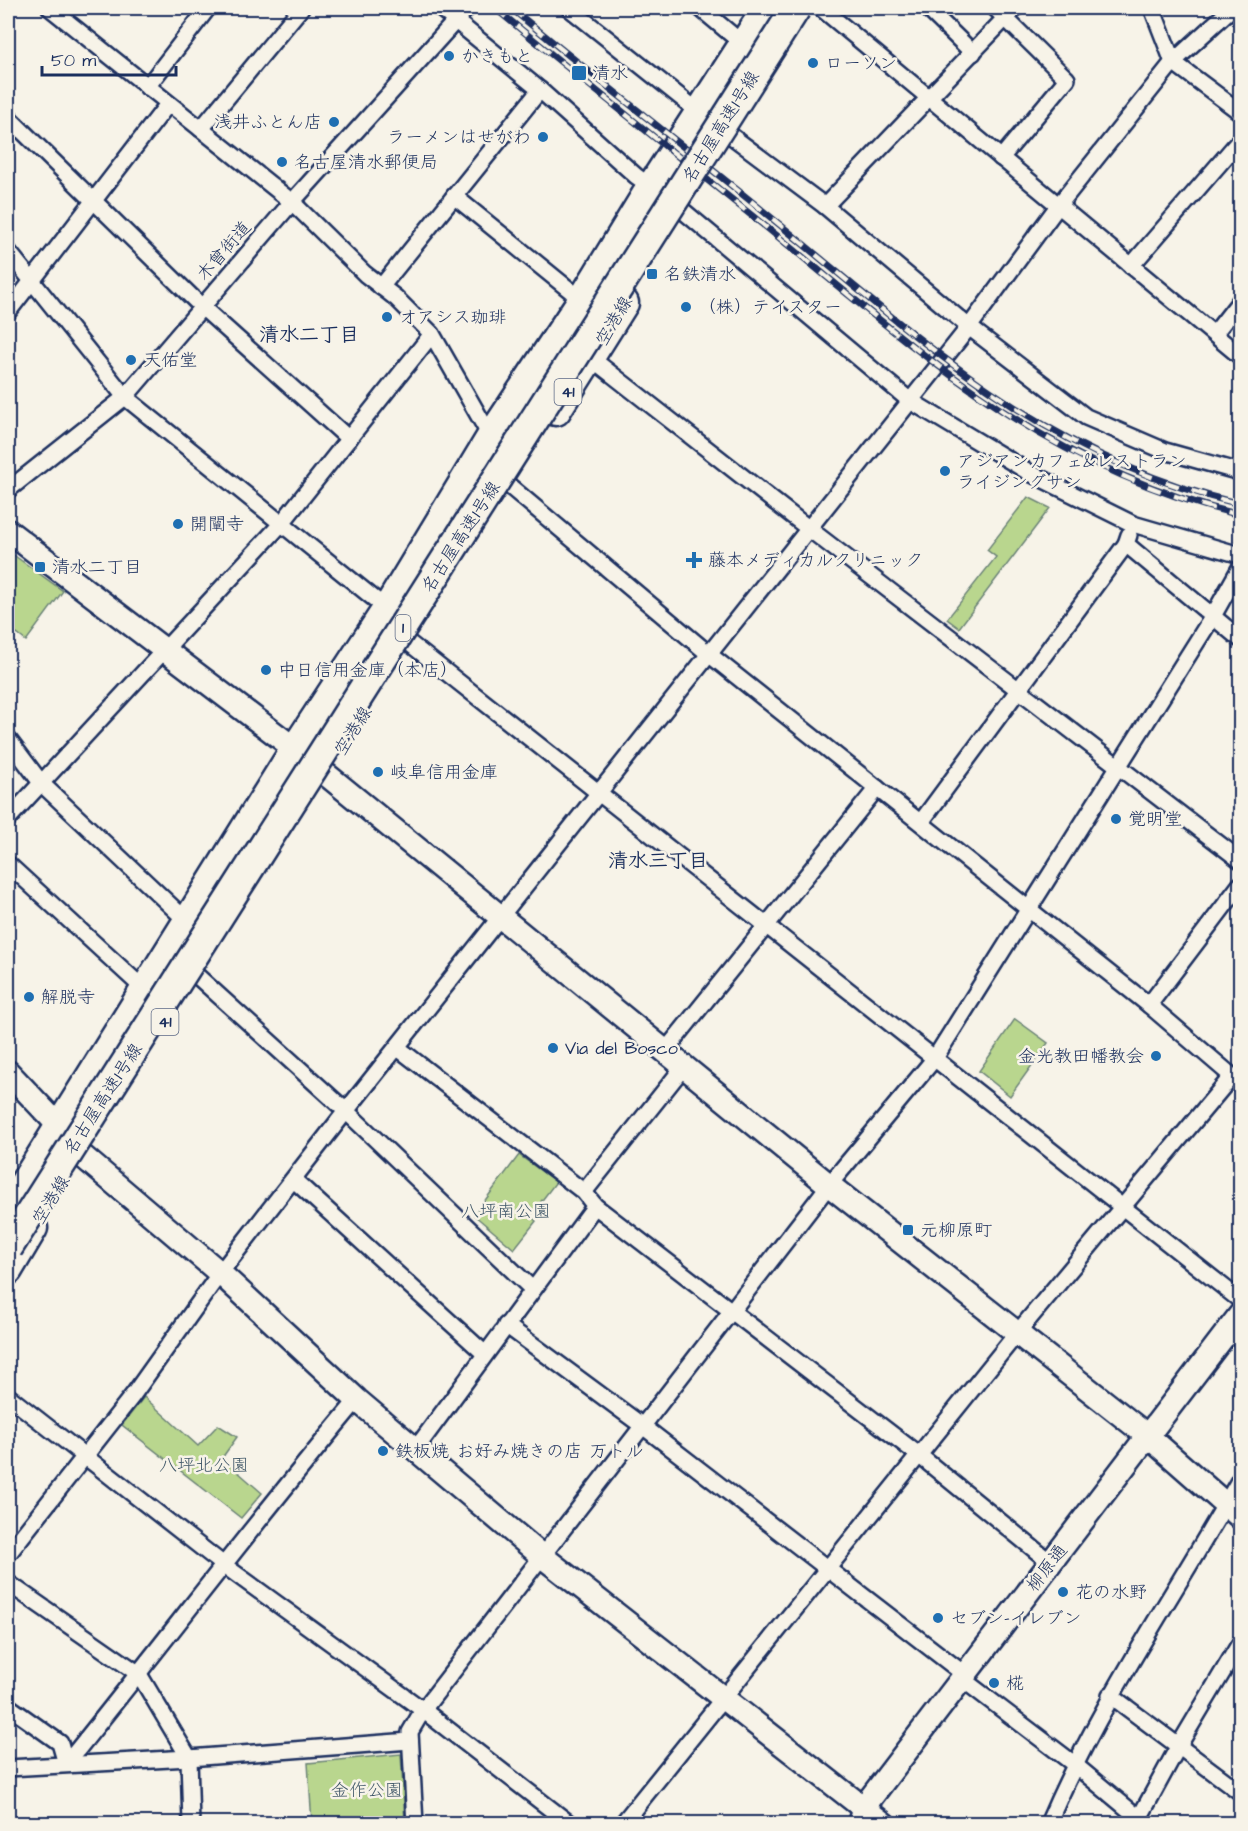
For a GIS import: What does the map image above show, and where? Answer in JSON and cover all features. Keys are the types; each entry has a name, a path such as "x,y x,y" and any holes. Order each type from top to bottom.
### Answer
{"highway":[{"name":"空港線","path":"8,1209 295,749 387,609 491,437 582,300 651,187 767,8"},
{"name":"名古屋高速1号線","path":"8,1220 779,8"},
{"name":"名古屋高速1号線","path":"8,1248 796,8"},
{"name":"空港線","path":"8,1270 195,974 325,776 507,484 591,358 681,209 812,8"}],"street":[{"path":"50,8 292,202 432,334 491,437 507,484 710,655 1149,1005 1236,1080 1018,1332 621,1824"},
{"path":"201,129 301,8"},
{"path":"440,8 540,90 651,187 681,209 909,400 1032,474 1133,524 1240,555"},
{"name":"木曾街道","path":"8,490 124,397 292,202 467,8"},
{"path":"569,8 701,113 825,206 969,327 1086,417 1165,451 1240,472"},
{"path":"700,8 743,44"},
{"path":"821,8 1240,356"},
{"path":"927,8 973,53"},
{"path":"1152,8 1173,62 1240,112"},
{"path":"8,1554 133,1395 220,1273 346,1111 969,327 1058,206 1173,62 1232,8"},
{"path":"147,87 203,9"},
{"path":"825,206 973,53 1006,11 1067,79 1001,158"},
{"path":"381,287 540,90"},
{"path":"8,312 168,104"},
{"path":"8,117 202,307 349,439"},
{"path":"1131,266 1240,140"},
{"path":"454,196 582,300"},
{"path":"8,251 124,397 387,609"},
{"path":"1215,333 1240,301"},
{"path":"8,819 281,524 432,334"},
{"path":"591,358 1240,860"},
{"path":"921,822 1126,544 1133,524"},
{"path":"8,531 295,749 325,776 685,1065 830,1185 1149,1437 1233,1511"},
{"path":"1126,544 1240,639"},
{"path":"415,1824 410,1732 423,1710 830,1185 934,1058 1213,616 1240,568"},
{"path":"408,642 1240,1300"},
{"path":"8,738 42,784 188,922"},
{"path":"666,1050 877,788"},
{"path":"8,864 145,990"},
{"path":"1149,1005 1240,885"},
{"path":"195,974 346,1111 532,1289"},
{"path":"398,1048 584,1192 595,1206 920,1456 1051,1563"},
{"path":"584,1192 685,1065"},
{"path":"8,1072 59,1126 80,1154 220,1273 357,1400 415,1450 543,1557 723,1698 861,1816 884,1824"},
{"path":"294,1180 484,1353"},
{"path":"415,1450 484,1353 595,1206"},
{"name":"柳原通","path":"861,1816 962,1676 1149,1437 1240,1315"},
{"path":"506,1325 828,1568 1074,1764 1140,1821 1178,1747 1240,1643"},
{"path":"8,1396 225,1566 423,1710 570,1824"},
{"path":"66,1764 225,1566 267,1507 357,1400"},
{"path":"1048,1824 1074,1764 1110,1695 1233,1511 1240,1479"},
{"path":"8,1583 139,1674 189,1758 191,1824"},
{"path":"1110,1695 1240,1792"},
{"path":"8,1706 60,1743 66,1764"},
{"path":"8,1768 189,1758 410,1741"}],"green space":[{"path":"1028,497 1050,508 959,628 947,619 996,557 987,550"},
{"path":"8,551 63,591 26,641 8,627"},
{"path":"1015,1019 1048,1043 1010,1096 979,1071"},
{"name":"八坪南公園","path":"519,1155 556,1182 530,1216 536,1221 514,1249 474,1215"},
{"name":"八坪北公園","path":"144,1397 198,1446 218,1425 237,1437 222,1458 262,1493 241,1518 122,1425"},
{"name":"金作公園","path":"401,1754 405,1823 312,1823 308,1763"}],"railway":[{"path":"495,8 884,324 991,403 1047,438 1107,469 1170,494 1240,515"},
{"path":"511,8 886,313 993,393 1049,428 1108,458 1171,484 1240,504"}],"place":[{"name":"かきもと","path":"449,56"},
{"name":"ローソン","path":"813,63"},
{"name":"清水","path":"579,73"},
{"name":"浅井ふとん店","path":"334,122"},
{"name":"ラーメンはせがわ","path":"543,137"},
{"name":"名古屋清水郵便局","path":"282,162"},
{"name":"名鉄清水","path":"652,274"},
{"name":"（株）テイスター","path":"686,307"},
{"name":"オアシス珈琲","path":"387,317"},
{"name":"天佑堂","path":"131,360"},
{"name":"アジアンカフェ&レストラン ライジングサン","path":"945,471"},
{"name":"開闡寺","path":"178,524"},
{"name":"藤本メディカルクリニック","path":"694,560"},
{"name":"清水二丁目","path":"40,567"},
{"name":"中日信用金庫（本店）","path":"266,670"},
{"name":"岐阜信用金庫","path":"378,772"},
{"name":"覚明堂","path":"1116,819"},
{"name":"解脱寺","path":"29,997"},
{"name":"Via del Bosco","path":"553,1048"},
{"name":"金光教田幡教会","path":"1156,1056"},
{"name":"元柳原町","path":"908,1230"},
{"name":"鉄板焼 お好み焼きの店 万トル","path":"383,1451"},
{"name":"花の水野","path":"1063,1592"},
{"name":"セブン-イレブン","path":"938,1618"},
{"name":"椛","path":"994,1683"}],"district":[{"name":"清水二丁目","path":"309,335"},
{"name":"清水三丁目","path":"658,861"}]}
